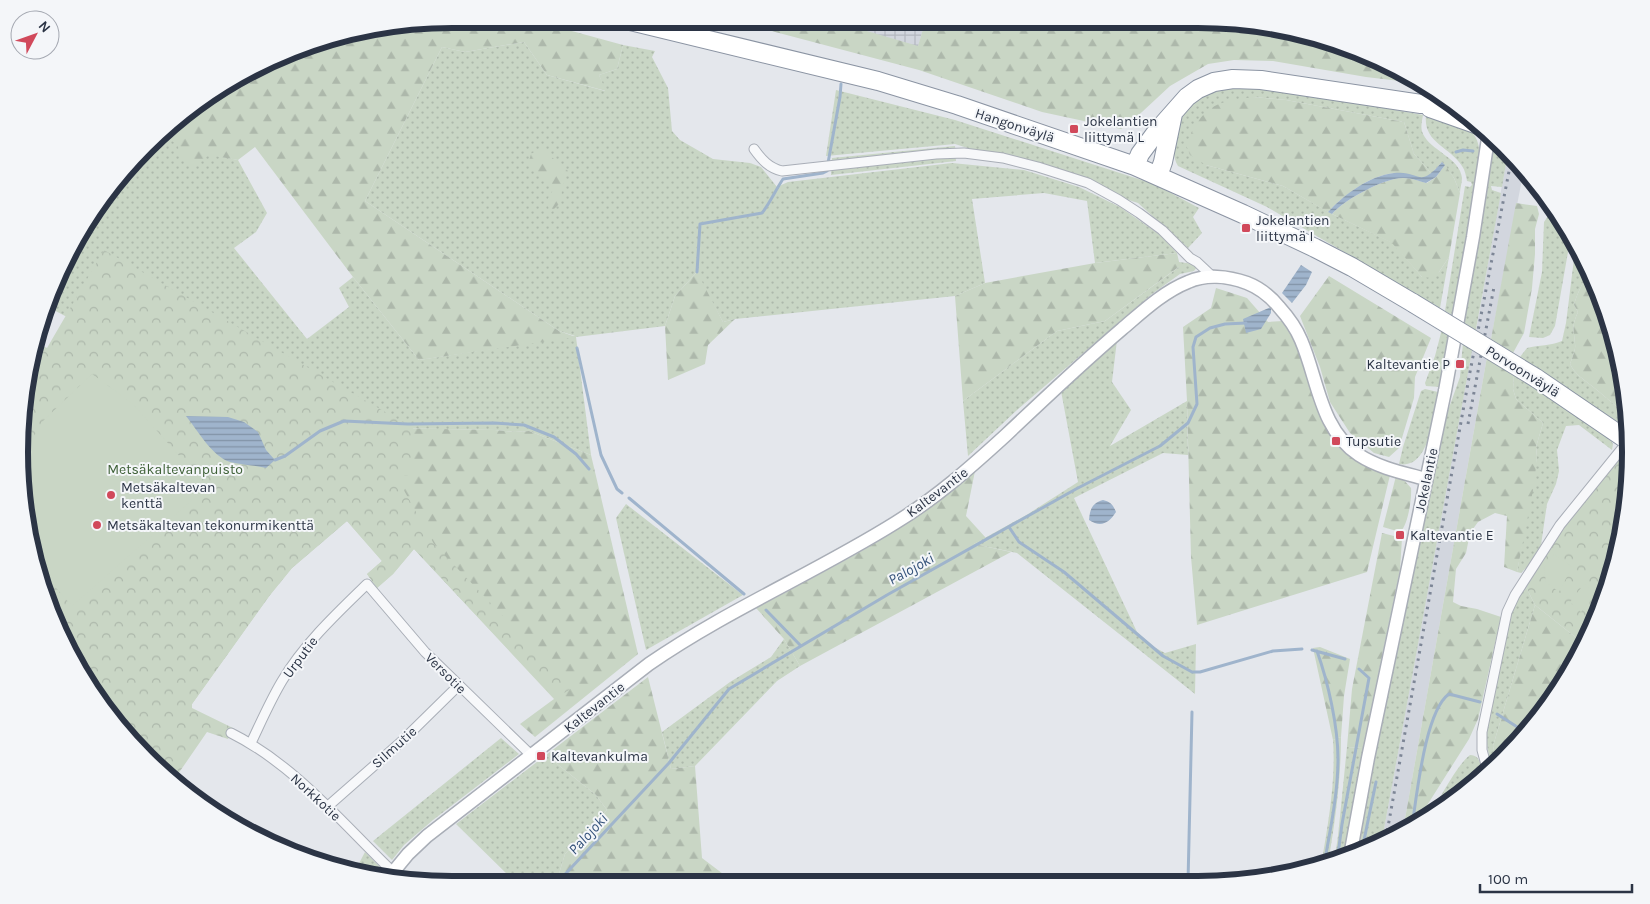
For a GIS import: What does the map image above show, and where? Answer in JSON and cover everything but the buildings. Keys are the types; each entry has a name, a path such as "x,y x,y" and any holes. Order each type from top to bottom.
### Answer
{"highway":[{"name":"Hangonväylä","path":"659,28 878,82 957,105 1135,166 1315,248 1413,303"},
{"path":"1135,166 1140,154 1157,131 1187,97 1198,89 1214,82 1233,79 1261,80 1420,104 1441,104"},
{"path":"1420,104 1460,118"},
{"path":"1158,176 1173,114"},
{"name":"Porvoonväylä","path":"1413,303 1536,378 1622,436"}],"street":[{"name":"Jokelantie","path":"1352,847 1368,758 1445,391 1473,237 1487,142"},
{"path":"754,149 770,167 782,171 964,152 1003,158 1038,167 1088,183 1119,200 1162,230 1212,277"},
{"name":"Kaltevantie","path":"393,872 408,854 427,836 667,652 895,523 934,497 970,468 1106,343 1161,298 1186,282 1212,277 1234,279 1261,289 1284,312 1301,340 1325,412 1337,435 1352,450 1374,463 1426,479"},
{"path":"1486,764 1482,750 1482,732 1496,657 1507,612 1523,581 1560,525 1622,450"},
{"name":"Versotie","path":"367,584 425,652 532,756"},
{"name":"Urputie","path":"251,743 266,708 282,680 327,623 367,584"},
{"name":"Silmutie","path":"327,807 402,742 458,686"},
{"name":"Norkkotie","path":"231,733 251,743 292,774 327,807 388,871"}],"shaded area":[{"path":"856,28 923,28 918,47"},
{"path":"1506,161 1522,178 1491,339 1476,330"},
{"path":"1472,348 1487,357 1404,823 1383,834"}],"green space":[{"path":"424,28 561,28 623,45 617,69 599,75 606,91 547,75 524,42 465,52 442,47 365,201 559,331 576,337 419,360 353,277 255,147 238,160 209,155 191,167 179,157 178,145 167,138 216,99 264,71 316,50 342,42 397,31"},
{"path":"760,28 857,28 918,46 923,28 1226,28 1253,31 1308,42 1360,60 1406,82 1273,61 1234,60 1208,64 1170,86 1121,129 1042,112 919,70"},
{"path":"524,42 547,75 605,91 599,75 617,69 623,45 655,51 652,57 668,88 672,131 680,140 713,159 750,163 761,167 777,187 788,182 952,163 1024,170 1079,187 1120,207 1160,235 1177,253 1095,263 1087,201 1044,193 972,199 985,283 955,296 735,319 723,322 696,273 675,296 665,326 576,337 591,455 529,431 332,427 53,309 71,264 99,216 133,172 167,137 208,154 238,160 267,213 256,232 234,248 307,339 349,307 339,288 353,277 419,360 575,336 559,331 365,201 442,47 465,52"},
{"path":"1237,87 1255,87 1296,92 1423,115 1423,134 1460,171 1462,178 1460,193 1454,178 1442,162 1431,174 1414,154 1404,122 1286,100 1254,97 1206,165 1283,186 1332,214 1393,243 1422,277 1439,272 1449,257 1440,308 1267,207 1178,166 1174,155 1174,148 1179,124 1184,114 1190,106 1205,95"},
{"path":"836,90 955,120 1154,184 1199,208 1193,217 1202,233 1188,248 1138,203 955,144 826,156"},
{"path":"1254,97 1286,100 1404,122 1414,154 1431,174 1424,178 1397,173 1378,177 1351,192 1328,212 1283,186 1206,165 1190,155 1186,145 1204,114 1219,104"},
{"path":"1426,115 1472,132 1479,147 1479,164 1454,316 1445,311 1465,186 1470,187 1472,185 1471,182 1467,181 1464,169 1457,159 1438,144 1429,132 1426,124"},
{"path":"955,146 956,161 831,175 832,158"},
{"path":"1493,147 1506,161 1502,187 1491,186 1492,190 1501,193 1383,834 1358,845 1445,419 1460,377 1463,342 1460,340"},
{"path":"541,148 568,171 562,188 561,202 551,212 547,200 553,190 528,165 531,154"},
{"path":"1445,165 1454,178 1460,193 1449,257 1439,272 1432,278 1422,277 1392,243 1332,214 1355,196 1386,181 1404,178 1427,183 1436,177"},
{"path":"1516,203 1537,206 1539,214 1535,229 1532,288 1524,333 1513,353 1491,339"},
{"path":"1550,214 1551,216 1569,246 1555,326 1550,335 1543,338 1529,337 1542,272 1544,222"},
{"name":"Metsäkaltevanpuisto","path":"104,250 413,428 412,475 396,476 434,544 572,688 555,699 414,549 393,574 377,588 367,574 382,561 347,521 292,568 270,595 192,704 192,708 233,728 228,739 207,732 177,775 133,732 99,688 71,640 50,588 42,562 31,507 28,480 28,424 31,397 41,345 47,348"},
{"path":"1177,253 1180,266 1105,321 1057,331 963,401 955,296 985,283 1095,263"},
{"path":"1574,256 1585,278 1574,305 1578,312 1574,325 1575,349 1570,364 1574,371 1620,409 1622,425 1520,357 1527,348 1562,341"},
{"path":"1179,262 1194,264 1197,267 1194,271 1180,274 1152,294 1017,410 968,456 963,401 1057,331 1105,321 1179,267"},
{"path":"697,272 723,322 735,319 708,345 705,364 668,380 665,326 675,296"},
{"path":"1329,276 1431,338 1415,377 1414,398 1399,448 1389,457 1374,453 1350,433 1330,402 1320,367 1300,316"},
{"path":"1585,278 1608,342 1620,409 1574,371 1570,364 1575,349 1574,325 1578,312 1574,305"},
{"path":"1216,288 1247,298 1268,322 1283,321 1297,345 1322,422 1337,446 1362,464 1390,475 1367,572 1197,625 1191,557 1183,327 1211,308"},
{"path":"1442,329 1450,334 1440,387 1426,386 1425,383"},
{"path":"1117,340 1112,382 1131,410 1110,446 1187,401 1188,455 1163,453 1074,498 1137,632 1154,647 1165,653 1196,644 1195,694 1017,553 974,544 1028,514 1078,482 1061,391"},
{"path":"1487,357 1514,374 1513,389 1516,399 1543,423 1536,447 1537,457 1534,485 1517,572 1504,567 1507,516 1495,513 1478,522 1470,533 1466,553 1456,569 1453,602 1501,617 1478,719 1469,739 1424,811 1404,823"},
{"name":"Metsäkaltevan kenttä","path":"92,374 133,404 207,487 72,606 47,578 31,507 28,480 28,446 43,421"},
{"path":"1514,374 1609,437 1613,444 1612,450 1579,425 1566,426 1557,450 1559,471 1556,484 1547,504 1541,545 1529,565 1521,573 1517,572 1537,457 1536,447 1543,423 1516,399 1513,389"},
{"path":"1425,389 1438,392 1429,438 1418,458 1409,463 1399,464 1421,391"},
{"path":"332,427 529,431 591,455 638,654 535,737 520,724 554,699 414,549 393,574 377,588 367,574 382,561 347,521 292,568 270,595 192,704 192,708 96,683 67,631"},
{"path":"1622,454 1619,507 1608,562 1600,588 1579,640 1535,605 1523,581 1560,525"},
{"path":"975,471 966,516 986,538 974,544 1011,552 800,666 784,639 756,608 893,532 937,503"},
{"path":"1396,476 1403,479 1411,488 1407,518 1400,532 1383,527"},
{"path":"626,504 743,595 646,650 616,518"},
{"path":"1382,533 1402,538 1400,570 1363,748 1347,747 1352,689"},
{"path":"1554,554 1572,567 1559,592 1546,582 1544,568"},
{"path":"1584,584 1595,593 1581,612 1570,602"},
{"path":"1525,585 1535,605 1493,746 1495,755 1489,760 1486,729 1509,615"},
{"path":"1535,605 1579,640 1551,688 1535,710 1495,755 1493,746"},
{"path":"784,639 800,666 777,681 695,766 671,769 662,732 730,682 771,657"},
{"path":"1320,647 1350,659 1344,696 1341,737 1333,740 1313,648"},
{"path":"648,677 671,769 695,766 702,858 726,876 558,876 565,854 607,810 596,795 546,755"},
{"path":"1341,737 1339,785 1330,855 1322,858 1332,787 1333,740"},
{"path":"501,738 519,754 433,820 404,845 392,860 373,841"},
{"path":"1347,747 1363,748 1345,850 1335,853"},
{"path":"546,755 596,795 607,810 565,854 558,876 509,876 456,824"},
{"path":"1470,755 1474,756 1478,759 1481,768 1438,802 1454,775"},
{"path":"365,852 384,871 369,868 358,866"}],"water":[{"path":"1442,162 1445,165 1436,177 1426,183 1404,178 1386,181 1355,196 1332,214 1328,212 1358,187 1376,178 1394,173 1423,177 1428,175"},
{"path":"1301,265 1312,272 1306,285 1292,303 1282,293"},
{"path":"1271,307 1271,313 1261,329 1246,333 1243,319"},
{"path":"186,416 228,417 244,422 258,432 266,450 275,460 266,468 234,463 223,459 206,442"},
{"path":"1103,500 1113,506 1116,512 1108,521 1097,524 1089,520 1090,513 1096,503"}],"waterway":[{"path":"828,163 841,84"},
{"path":"1456,152 1463,150 1473,151"},
{"path":"697,272 700,224 762,213 783,179 827,171"},
{"name":"Palojoki","path":"563,876 669,763 729,689 887,595 1076,489 1160,446 1188,423 1197,404 1193,347 1196,337 1210,328 1225,324 1246,323"},
{"path":"577,348 601,455 617,489 622,493"},
{"path":"275,460 285,456 320,431 344,421 408,424 494,423 524,425 554,437 576,454 589,469"},
{"path":"629,498 744,594"},
{"path":"1009,527 1019,542 1064,572 1163,656 1192,672 1200,672 1273,651 1302,649"},
{"path":"766,610 801,646"},
{"path":"1312,650 1345,659"},
{"path":"1317,651 1332,704 1338,746 1335,799 1326,857"},
{"path":"1338,852 1369,678 1359,669"},
{"path":"1413,818 1423,755 1434,717 1441,703 1449,694 1480,702"},
{"path":"1188,876 1192,712"},
{"path":"1497,714 1520,729"},
{"path":"1364,843 1376,782"}],"railway":[{"path":"1387,832 1470,372 1510,165"},
{"path":"1468,424 1494,287"}],"place":[{"name":"Jokelantien liittymä L","path":"1074,129"},
{"name":"Jokelantien liittymä I","path":"1246,228"},
{"name":"Kaltevantie P","path":"1460,364"},
{"name":"Tupsutie","path":"1336,441"},
{"name":"Metsäkaltevan kenttä","path":"111,495"},
{"name":"Metsäkaltevan tekonurmikenttä","path":"97,525"},
{"name":"Kaltevantie E","path":"1400,535"},
{"name":"Kaltevankulma","path":"541,756"}]}
